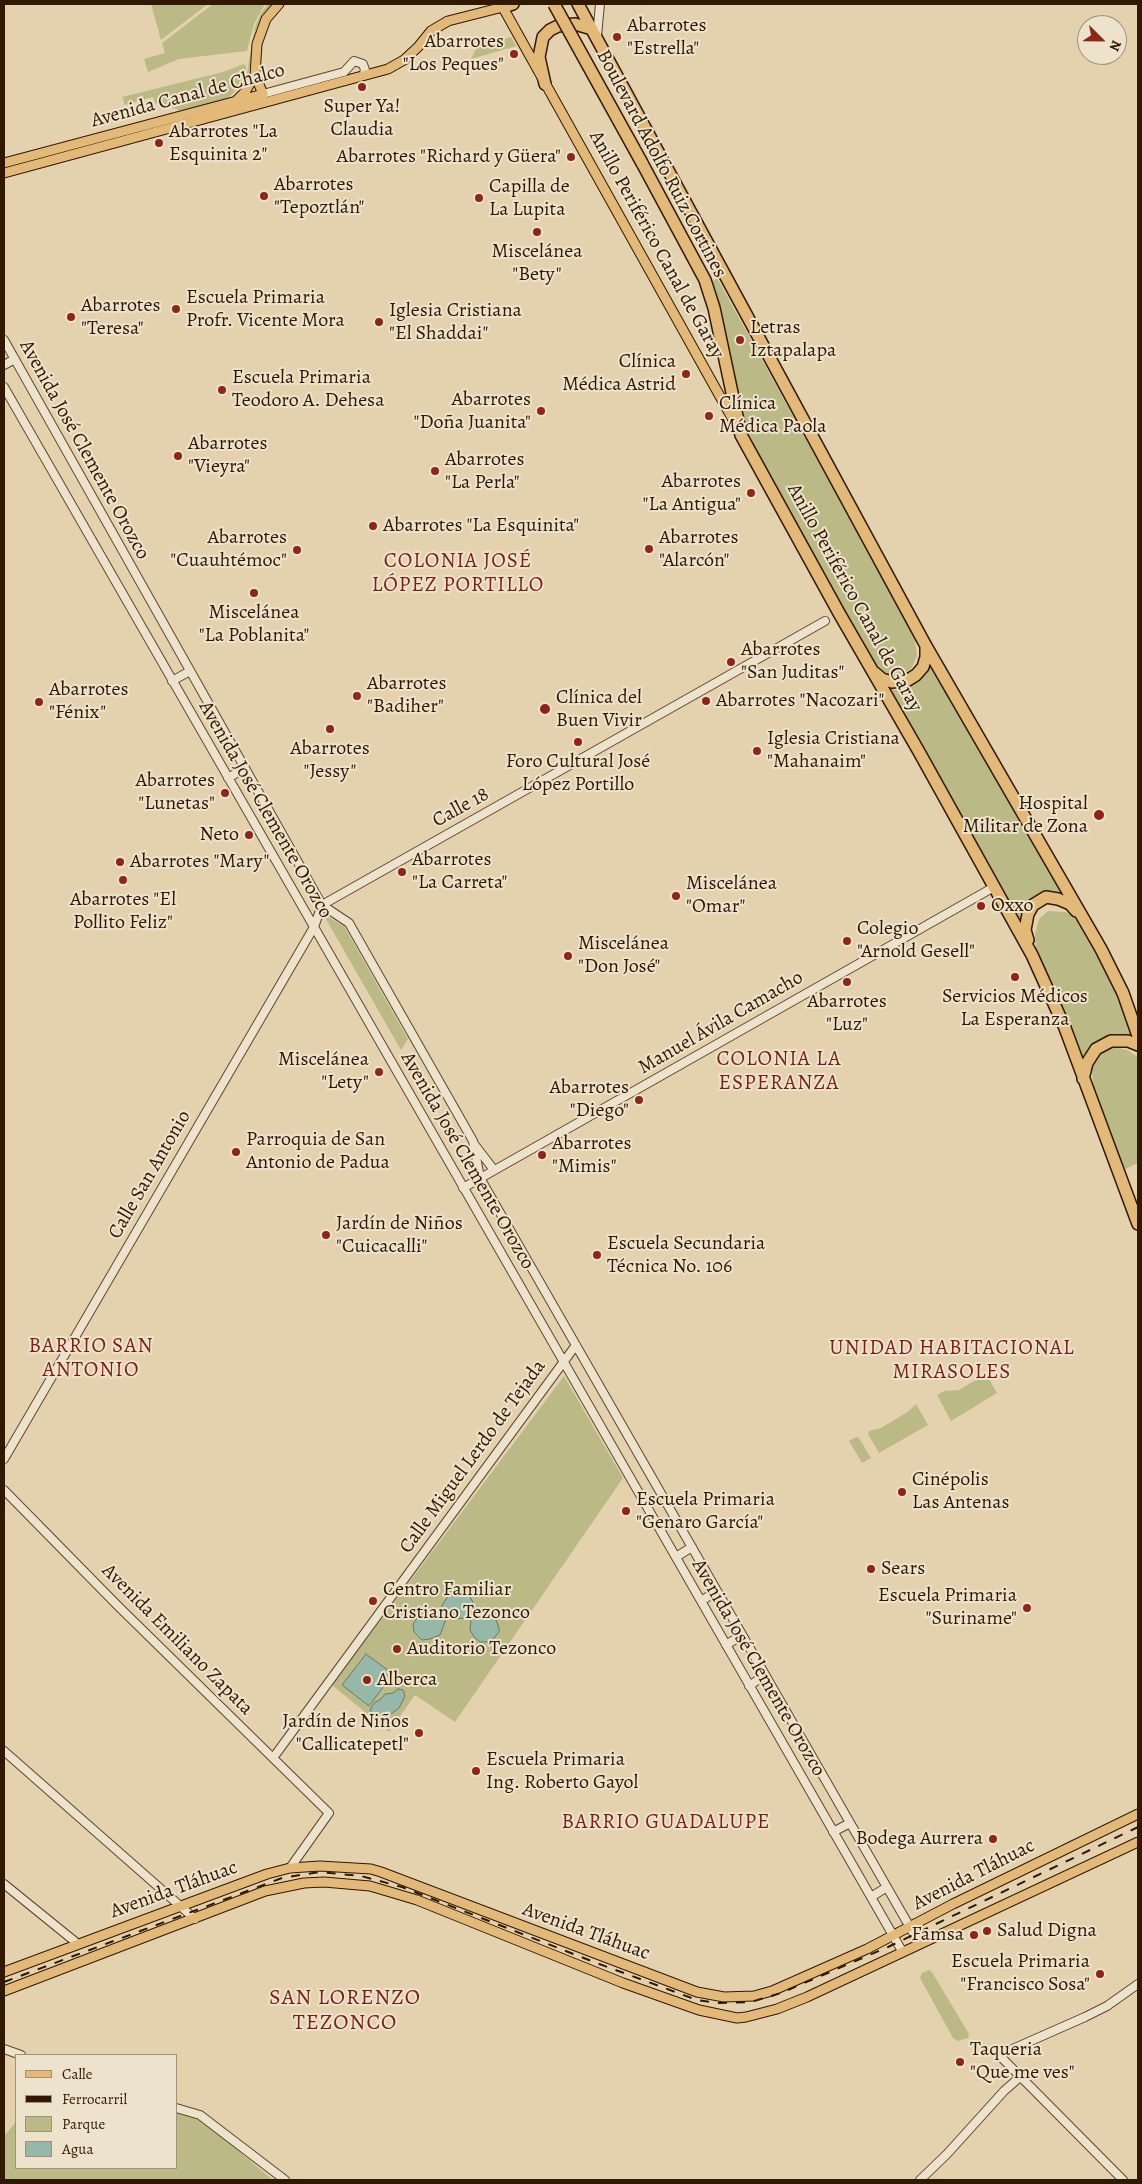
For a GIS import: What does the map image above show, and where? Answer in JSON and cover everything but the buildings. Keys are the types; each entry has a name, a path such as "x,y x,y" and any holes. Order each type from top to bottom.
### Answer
{"highway":[{"name":"Boulevard Adolfo Ruiz Cortines","path":"554,4 705,280 714,308 741,435"},
{"name":"Anillo Periférico Canal de Garay","path":"578,4 926,646 1084,919 1123,993 1138,1036"},
{"path":"545,84 539,57 544,37 550,30 558,26 575,24 594,34"},
{"name":"Anillo Periférico Canal de Garay","path":"741,435 1032,955 1065,1028 1138,1224"},
{"path":"870,668 887,681 897,683 908,680 923,667 926,657 926,646"},
{"path":"1032,955 1025,930 1028,914 1033,906 1046,897 1070,904 1084,919"},
{"path":"1083,1079 1087,1063 1096,1049 1111,1041 1128,1041 1138,1044"}],"main road":[{"path":"235,101 245,92 254,72 257,44 266,19 279,4"},
{"name":"Avenida Canal de Chalco","path":"4,173 388,69 404,60 431,31 448,21 506,5"},
{"name":"Anillo Periférico Canal de Garay","path":"506,5 545,84 741,435"},
{"path":"254,72 263,94"},
{"name":"Avenida Canal de Chalco","path":"4,163 263,94"},
{"name":"Avenida Tláhuac","path":"4,1972 267,1874 290,1868 320,1866 371,1869 697,1992 724,1997 744,1997 772,1991 893,1936 1138,1814"},
{"name":"Avenida Tláhuac","path":"4,1991 265,1891 309,1882 353,1883 417,1900 623,1983 699,2010 737,2018 785,2006 1138,1842"},
{"path":"508,1936 515,1932 513,1924"}],"street":[{"path":"594,34 600,4"},
{"name":"Avenida Canal de Chalco","path":"263,94 344,72 354,61 363,64 365,70 363,76"},
{"name":"Avenida José Clemente Orozco","path":"4,340 322,905 349,923 473,1141 480,1178 919,1943"},
{"path":"4,365 14,359"},
{"name":"Avenida José Clemente Orozco","path":"4,387 902,1951"},
{"name":"Calle 18","path":"322,905 825,621"},
{"path":"172,680 190,670"},
{"path":"228,778 245,768"},
{"name":"Manuel Ávila Camacho","path":"463,1188 994,886"},
{"name":"Calle San Antonio","path":"4,1460 314,927 322,905"},
{"path":"473,1141 494,1170"},
{"name":"Calle Miguel Lerdo de Tejada","path":"273,1758 576,1345"},
{"name":"Avenida Emiliano Zapata","path":"4,1490 329,1813 290,1868"},
{"path":"676,1557 692,1547"},
{"path":"701,1601 717,1591"},
{"path":"726,1645 742,1635"},
{"path":"749,1686 765,1674"},
{"path":"4,1750 195,1919"},
{"path":"833,1832 850,1823"},
{"path":"4,1884 78,1944"},
{"path":"871,1897 887,1887"},
{"path":"1123,2180 999,2056 1085,2017 1112,2003 1138,1984"},
{"path":"4,2049 18,2054"},
{"path":"920,2180 947,2154 1004,2091 1021,2076"},
{"path":"178,2109 200,2115 285,2180"}],"green space":[{"path":"151,4 208,4 161,40"},
{"path":"213,4 265,4 254,24 247,51 179,59 148,72 144,59 165,53 162,43"},
{"path":"268,4 272,4 260,20 255,32 248,78 239,90 246,78 255,27 261,13"},
{"path":"511,37 516,46 471,59 477,47"},
{"path":"244,64 246,66 246,74 239,87 228,98 217,102 180,111 167,105 155,103 153,97 125,105 122,97 223,72"},
{"path":"717,278 914,636 917,656 911,669 899,677 873,668 738,433 720,306 712,282"},
{"path":"927,657 1065,896 1044,896 1022,925 882,687 900,691 919,680 927,667"},
{"path":"1048,911 1066,912 1081,923 1117,992 1135,1041 1132,1037 1110,1034 1093,1046 1083,1063 1036,954 1035,934 1039,919"},
{"path":"323,914 344,926 408,1039 401,1050"},
{"path":"1110,1046 1127,1050 1138,1057 1138,1163 1119,1172 1095,1112 1092,1069 1100,1053"},
{"path":"986,1374 997,1393 951,1421 937,1395 944,1391 959,1390"},
{"path":"564,1376 623,1478 455,1722 415,1695 389,1732 332,1685"},
{"path":"916,1404 928,1425 879,1453 868,1434 869,1431 881,1428 909,1411"},
{"path":"856,1437 859,1438 871,1458 862,1463 849,1441"},
{"path":"929,1970 969,2034 968,2038 958,2041 953,2038 920,1978 922,1973"},
{"path":"178,2113 203,2121 273,2180 4,2180 4,2136 15,2123 15,2169 178,2169"}],"water":[{"path":"457,1589 467,1591 478,1612 496,1620 499,1632 491,1642 480,1642 474,1637 470,1630 471,1621 469,1618 446,1619 440,1635 430,1639 422,1640 414,1632 413,1624 419,1615 440,1609 451,1591"},
{"name":"Alberca","path":"366,1654 393,1674 369,1706 342,1685"},
{"path":"398,1689 403,1690 405,1696 399,1708 387,1717 378,1718 373,1715 370,1710 374,1703 385,1694 393,1693"}],"railway":[{"path":"4,1982 282,1878 319,1872 361,1876 402,1887 697,2000 719,2003 751,2002 781,1993 888,1947 1138,1827"}],"place":[{"name":"Abarrotes \"Estrella\"","path":"617,37"},
{"name":"Abarrotes \"Los Peques\"","path":"514,54"},
{"name":"Super Ya! Claudia","path":"362,87"},
{"name":"Abarrotes \"La Esquinita 2\"","path":"159,143"},
{"name":"Abarrotes \"Richard y Güera\"","path":"571,157"},
{"name":"Abarrotes \"Tepoztlán\"","path":"264,196"},
{"name":"Capilla de La Lupita","path":"479,198"},
{"name":"Miscelánea \"Bety\"","path":"537,232"},
{"name":"Escuela Primaria Profr. Vicente Mora","path":"176,309"},
{"name":"Abarrotes \"Teresa\"","path":"71,317"},
{"name":"Iglesia Cristiana \"El Shaddai\"","path":"379,322"},
{"name":"Letras Iztapalapa","path":"740,340"},
{"name":"Clínica Médica Astrid","path":"686,374"},
{"name":"Escuela Primaria Teodoro A. Dehesa","path":"222,390"},
{"name":"Abarrotes \"Doña Juanita\"","path":"541,411"},
{"name":"Clínica Médica Paola","path":"709,416"},
{"name":"Abarrotes \"Vieyra\"","path":"178,456"},
{"name":"Abarrotes \"La Perla\"","path":"435,471"},
{"name":"Abarrotes \"La Antigua\"","path":"751,493"},
{"name":"Abarrotes \"La Esquinita\"","path":"373,526"},
{"name":"Abarrotes \"Alarcón\"","path":"649,549"},
{"name":"Abarrotes \"Cuauhtémoc\"","path":"297,550"},
{"name":"Miscelánea \"La Poblanita\"","path":"254,593"},
{"name":"Abarrotes \"San Juditas\"","path":"731,662"},
{"name":"Abarrotes \"Badiher\"","path":"357,696"},
{"name":"Abarrotes \"Nacozari\"","path":"706,701"},
{"name":"Abarrotes \"Fénix\"","path":"39,702"},
{"name":"Clínica del Buen Vivir","path":"545,709"},
{"name":"Abarrotes \"Jessy\"","path":"330,729"},
{"name":"Foro Cultural José López Portillo","path":"578,742"},
{"name":"Iglesia Cristiana \"Mahanaim\"","path":"757,751"},
{"name":"Abarrotes \"Lunetas\"","path":"225,793"},
{"name":"Hospital Militar de Zona","path":"1099,815"},
{"name":"Neto","path":"249,835"},
{"name":"Abarrotes \"Mary\"","path":"120,862"},
{"name":"Abarrotes \"La Carreta\"","path":"402,872"},
{"name":"Abarrotes \"El Pollito Feliz\"","path":"123,880"},
{"name":"Miscelánea \"Omar\"","path":"676,896"},
{"name":"Oxxo","path":"981,906"},
{"name":"Colegio \"Arnold Gesell\"","path":"847,941"},
{"name":"Miscelánea \"Don José\"","path":"568,956"},
{"name":"Servicios Médicos La Esperanza","path":"1015,977"},
{"name":"Abarrotes \"Luz\"","path":"847,982"},
{"name":"Miscelánea \"Lety\"","path":"379,1072"},
{"name":"Abarrotes \"Diego\"","path":"639,1100"},
{"name":"Parroquia de San Antonio de Padua","path":"236,1152"},
{"name":"Abarrotes \"Mimis\"","path":"542,1155"},
{"name":"Jardín de Niños \"Cuicacalli\"","path":"326,1235"},
{"name":"Escuela Secundaria Técnica No. 106","path":"597,1255"},
{"name":"Cinépolis Las Antenas","path":"902,1492"},
{"name":"Escuela Primaria \"Genaro García\"","path":"626,1511"},
{"name":"Sears","path":"871,1569"},
{"name":"Centro Familiar Cristiano Tezonco","path":"373,1601"},
{"name":"Escuela Primaria \"Suriname\"","path":"1027,1608"},
{"name":"Auditorio Tezonco","path":"397,1649"},
{"name":"Alberca","path":"367,1680"},
{"name":"Jardín de Niños \"Callicatepetl\"","path":"419,1733"},
{"name":"Escuela Primaria Ing. Roberto Gayol","path":"476,1771"},
{"name":"Bodega Aurrera","path":"993,1839"},
{"name":"Salud Digna","path":"987,1931"},
{"name":"Famsa","path":"974,1935"},
{"name":"Escuela Primaria \"Francisco Sosa\"","path":"1100,1974"},
{"name":"Taqueria \"Que me ves\"","path":"960,2062"}],"district":[{"name":"COLONIA JOSÉ LÓPEZ PORTILLO","path":"458,574"},
{"name":"COLONIA LA ESPERANZA","path":"779,1072"},
{"name":"BARRIO SAN ANTONIO","path":"91,1359"},
{"name":"UNIDAD HABITACIONAL MIRASOLES","path":"952,1361"},
{"name":"BARRIO GUADALUPE","path":"666,1823"},
{"name":"SAN LORENZO TEZONCO","path":"345,2012"}]}
